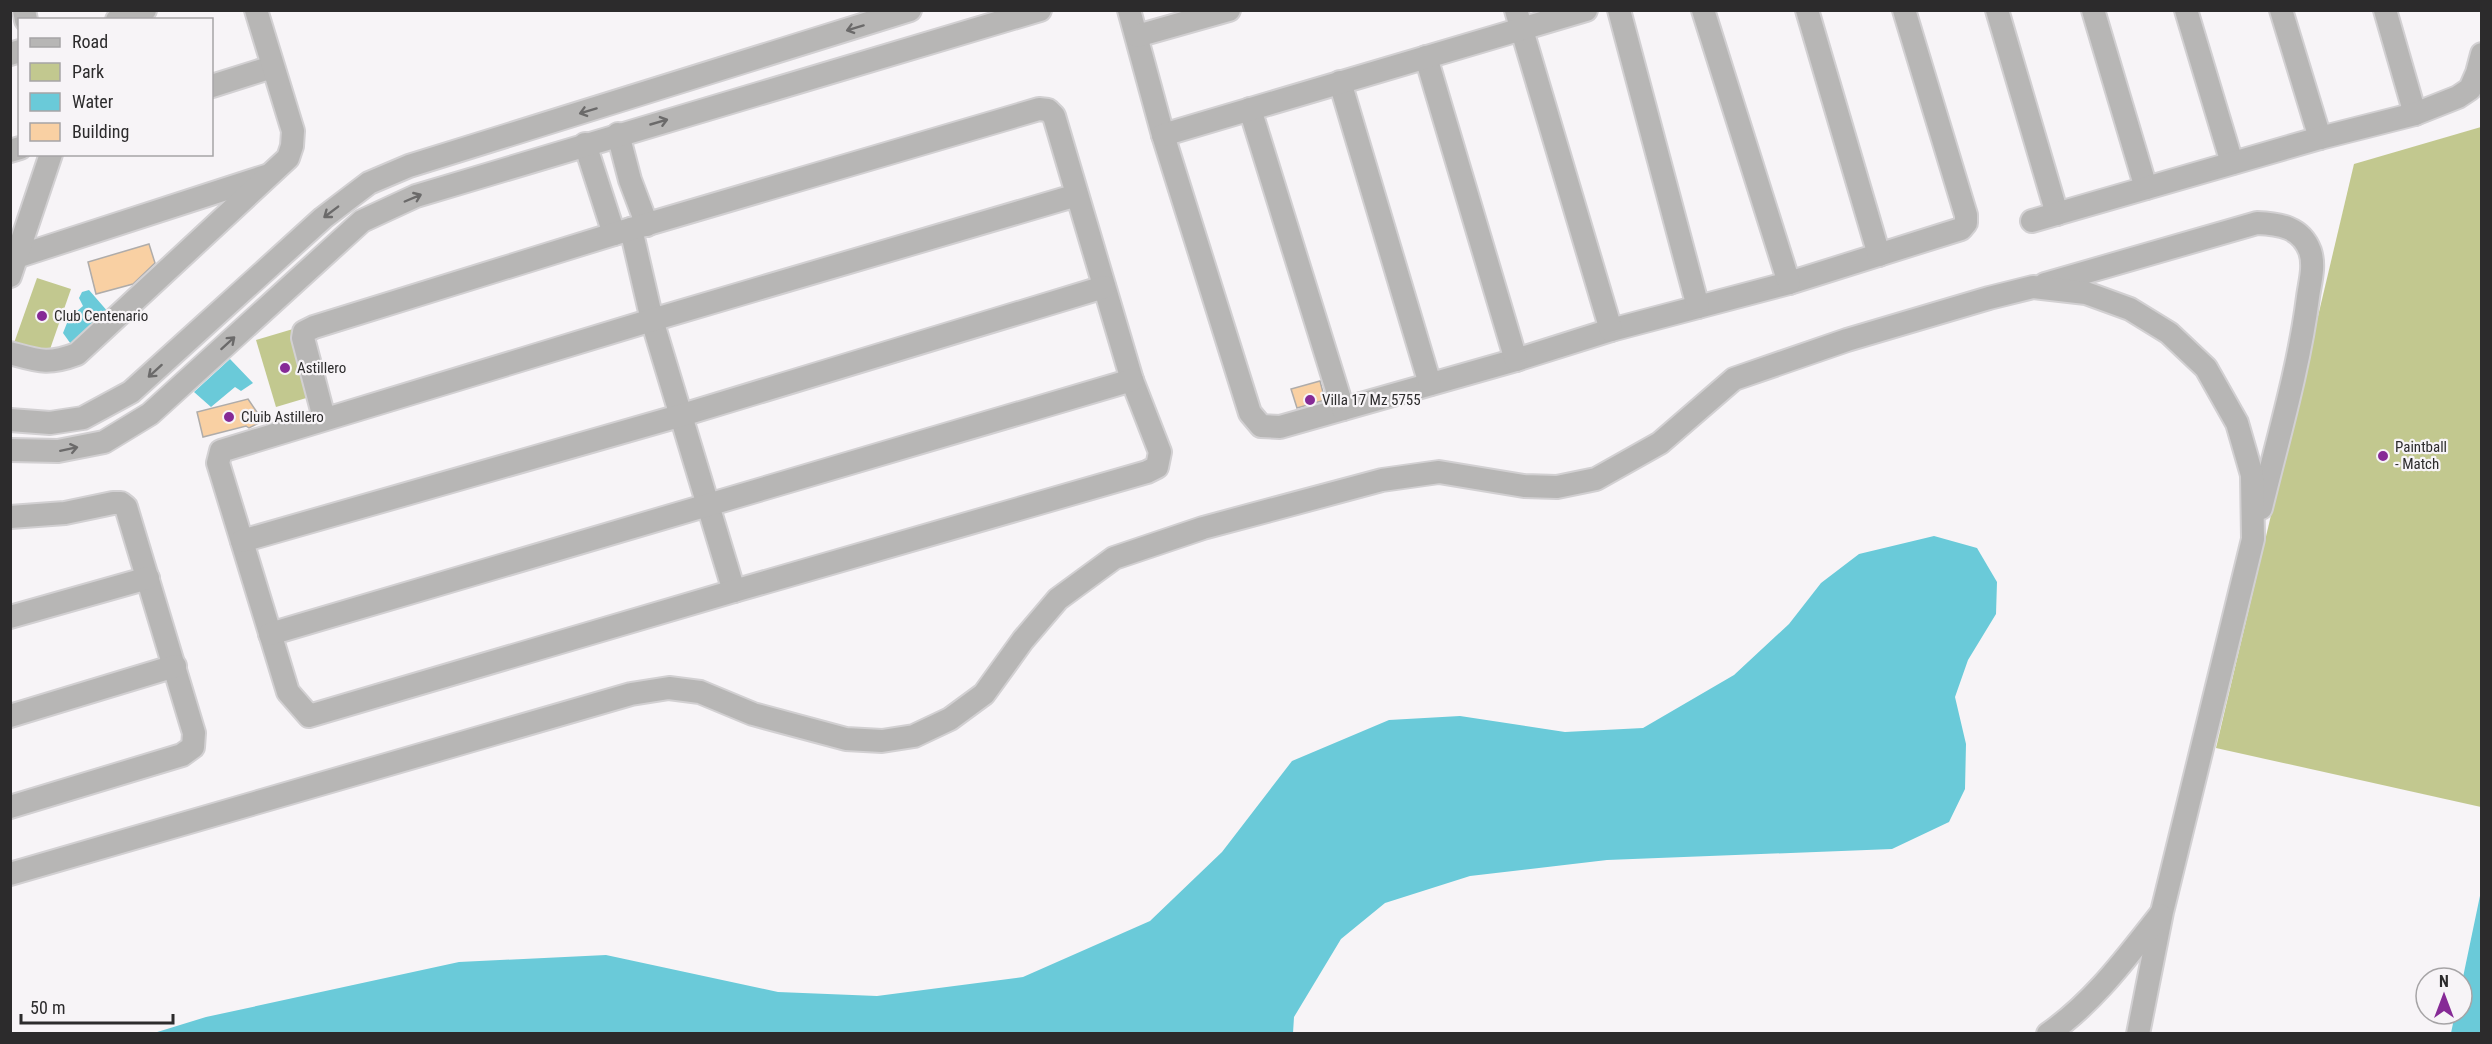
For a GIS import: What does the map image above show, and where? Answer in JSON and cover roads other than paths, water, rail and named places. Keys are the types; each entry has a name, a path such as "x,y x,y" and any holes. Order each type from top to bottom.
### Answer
{"street":[{"path":"122,18 144,10"},
{"path":"10,353 39,361 56,362 76,354 288,158 293,131 256,10"},
{"path":"10,420 50,423 83,418 131,392 323,218 369,183 409,166 910,10"},
{"path":"10,450 58,451 104,442 150,414 362,221 416,195 1040,10"},
{"path":"1129,10 1163,135 1250,413 1261,426 1280,427 1516,360 1611,330 1789,283 1961,230 1966,223 1966,215 1905,10"},
{"path":"1137,36 1229,10"},
{"path":"1163,135 1426,57 1518,20 1586,10"},
{"path":"1619,10 1698,307"},
{"path":"1703,10 1789,283"},
{"path":"1807,10 1880,255"},
{"path":"1997,10 2057,214"},
{"path":"2093,10 2146,188"},
{"path":"2186,10 2232,163"},
{"path":"2281,10 2320,138"},
{"path":"2385,10 2415,114"},
{"path":"1518,20 1611,330"},
{"path":"2032,221 2320,138 2415,114 2458,97 2470,89 2477,73 2481,54"},
{"path":"1426,57 1516,360"},
{"path":"213,86 272,67"},
{"path":"1341,82 1430,384"},
{"path":"324,418 303,338 304,332 314,327 630,229 1039,109 1048,110 1054,116 1132,380 1160,452 1157,467 1147,472 309,716 288,692 218,463 218,455 221,451 324,418 1077,195"},
{"path":"1250,109 1343,409"},
{"path":"618,134 630,180 630,229 652,320 679,416 734,591"},
{"path":"585,144 630,229"},
{"path":"12,264 50,156"},
{"path":"12,264 273,174"},
{"path":"369,183 382,211"},
{"path":"10,874 641,692 669,688 700,692 753,714 846,739 882,741 914,736 950,719 984,694 1023,640 1058,600 1114,558 1203,528 1382,480 1439,472 1524,486 1557,487 1596,479 1660,443 1734,379 1847,340 1989,298 2258,223 2284,224 2297,233 2310,250 2312,267 2303,335 2163,912 2138,1034"},
{"path":"242,541 679,416 1104,287"},
{"path":"2033,287 2086,293 2130,309 2169,333 2206,368 2236,423 2252,476 2253,539"},
{"path":"270,634 1132,380"},
{"path":"131,392 150,414"},
{"path":"10,517 65,513 113,503 121,503 126,507 194,733 193,747 189,752 10,807"},
{"path":"10,617 148,578"},
{"path":"10,716 175,666"},
{"path":"2048,1034 2066,1021 2104,985 2163,912"}],"water":[{"name":"Club Centenario","path":"89,290 109,313 73,347 63,333 69,318 83,306 79,298 82,292"},
{"path":"230,359 253,383 241,391 235,387 211,407 194,392"},
{"path":"1934,536 1977,548 1997,582 1996,614 1968,660 1955,697 1966,744 1965,789 1949,822 1892,849 1607,860 1470,876 1385,903 1341,939 1294,1017 1293,1033 154,1033 206,1017 459,962 606,955 778,992 877,996 1023,977 1150,921 1222,852 1292,761 1389,720 1460,716 1565,732 1643,728 1734,675 1789,624 1821,583 1859,554"},
{"path":"2481,891 2481,1033 2451,1033 2452,1026 2474,1026 2474,966 2465,966"}],"place":[{"name":"Club Centenario","path":"42,316"},
{"name":"Astillero","path":"285,368"},
{"name":"Villa 17 Mz 5755","path":"1310,400"},
{"name":"Cluib Astillero","path":"229,417"},
{"name":"Paintball - Match","path":"2383,456"}]}
